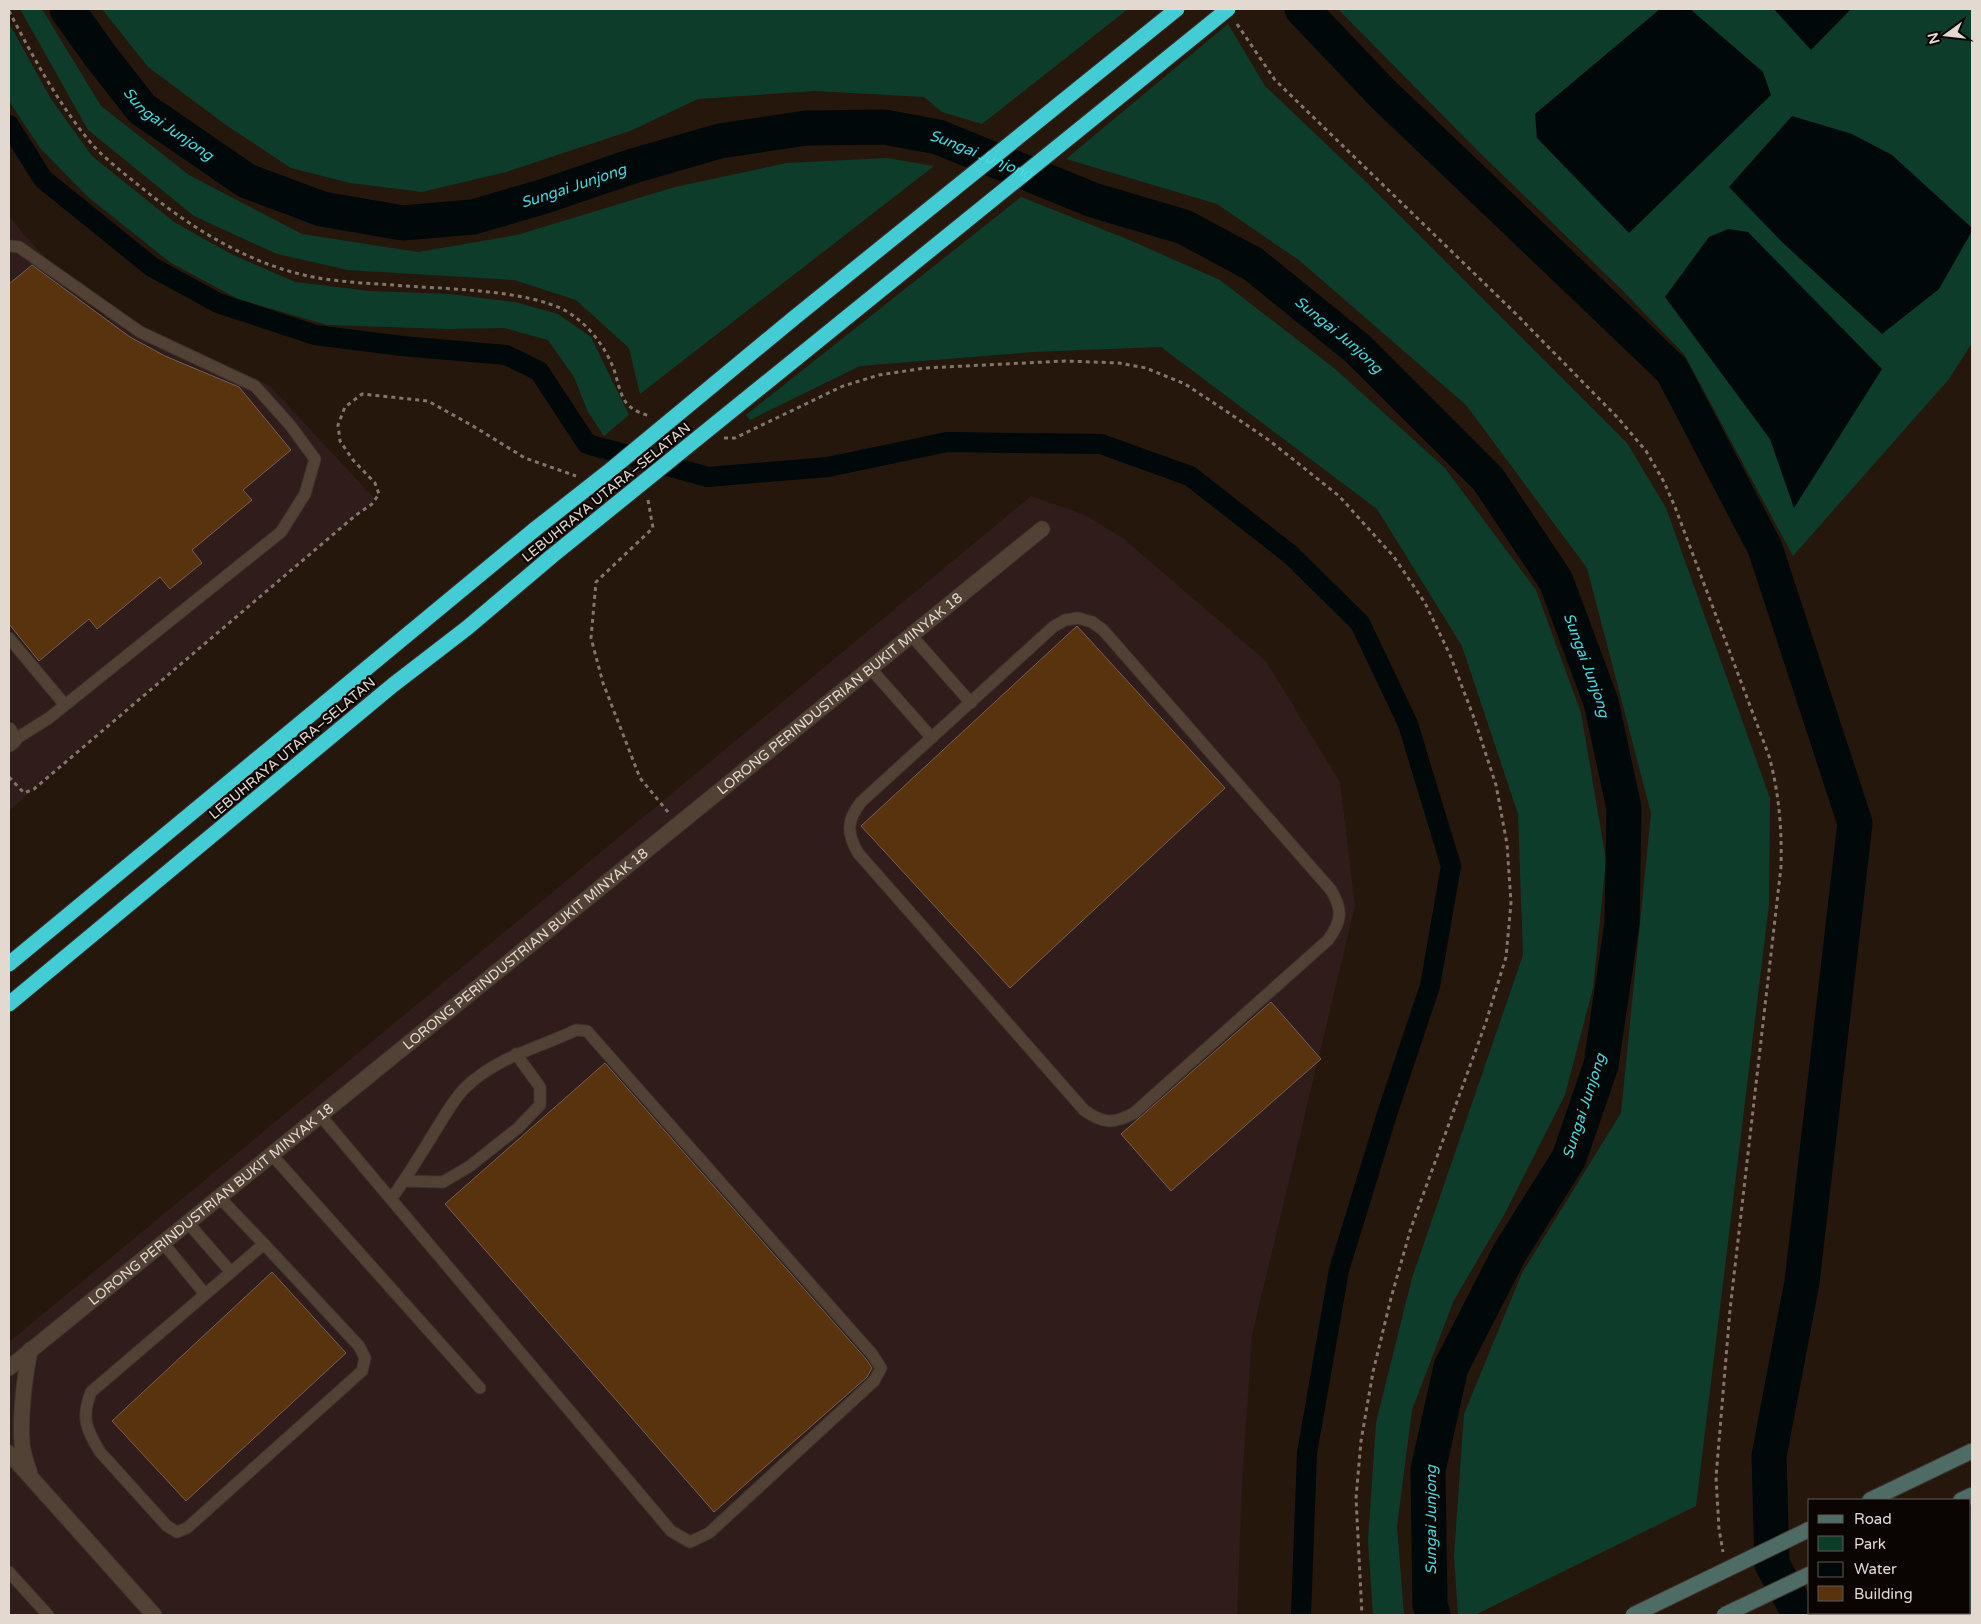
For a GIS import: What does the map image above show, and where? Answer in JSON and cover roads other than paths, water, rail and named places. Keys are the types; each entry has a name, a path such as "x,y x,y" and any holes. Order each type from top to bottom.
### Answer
{"highway":[{"name":"LEBUHRAYA UTARA–SELATAN","path":"9,964 534,530 608,472 801,312 1177,9"},
{"name":"LEBUHRAYA UTARA–SELATAN","path":"9,1004 393,685 466,628 552,556 1231,14"}],"street":[{"name":"LORONG PERINDUSTRIAN BUKIT MINYAK 18","path":"9,1368 1042,528"},
{"path":"30,1350 23,1384 22,1414 22,1446 30,1477"},
{"path":"1872,1499 1972,1451"},
{"path":"11,1458 154,1615"},
{"path":"1633,1615 1808,1531"},
{"path":"1724,1615 1808,1575"}],"lane":[{"path":"9,246 19,247 140,332 255,386 290,425 315,459 305,494 281,532 48,718 10,738"},
{"path":"1078,618 1092,622 1103,630 1331,890 1338,902 1340,915 1336,928 1328,940 1134,1113 1122,1119 1109,1121 1095,1118 1084,1110 858,852 851,840 849,827 852,813 861,802 971,703 1053,627 1065,620 1078,618"},
{"path":"911,635 971,703"},
{"path":"9,638 65,705"},
{"path":"870,668 932,738"},
{"path":"320,1115 671,1531 690,1542 708,1533 874,1381 881,1368 872,1354 587,1031 576,1030 516,1054 483,1074 465,1088 448,1109 391,1199"},
{"path":"404,1181 443,1182 470,1166 518,1128 540,1106 540,1087 516,1054"},
{"path":"272,1155 480,1388"},
{"path":"219,1197 264,1244 359,1346 365,1358 362,1371 187,1528 177,1532 167,1526 100,1452 86,1424 85,1408 91,1392 264,1244"},
{"path":"188,1223 231,1272"},
{"path":"163,1243 205,1294"},
{"path":"9,1572 48,1615"}],"water":[{"path":"1660,9 1690,9 1763,72 1771,95 1629,233 1537,138 1535,114"},
{"path":"1774,9 1851,9 1811,50"},
{"path":"1792,116 1852,134 1892,155 1972,228 1939,289 1882,334 1782,242 1729,187"},
{"path":"1728,229 1748,232 1882,369 1794,508 1770,439 1665,297 1709,237"}],"waterway":[{"name":"Sungai Junjong","path":"67,9 142,109 247,181 322,209 403,223 473,217 545,196 633,166 720,141 806,128 884,127 938,137 1093,200 1184,227 1253,264 1358,349 1488,479 1556,581 1601,702 1624,808 1622,923 1601,1065 1569,1158 1510,1252 1451,1367 1428,1470 1430,1605 1433,1615"},
{"path":"1302,9 1383,94 1672,370 1765,548 1855,823 1802,1282 1769,1456 1772,1564 1800,1615"},
{"path":"9,125 43,179 152,267 218,303 315,335 402,346 506,355 539,371 587,444 708,477 828,467 947,442 1101,444 1190,476 1291,555 1360,623 1408,724 1451,866 1430,986 1387,1114 1339,1270 1307,1453 1301,1615"}]}
